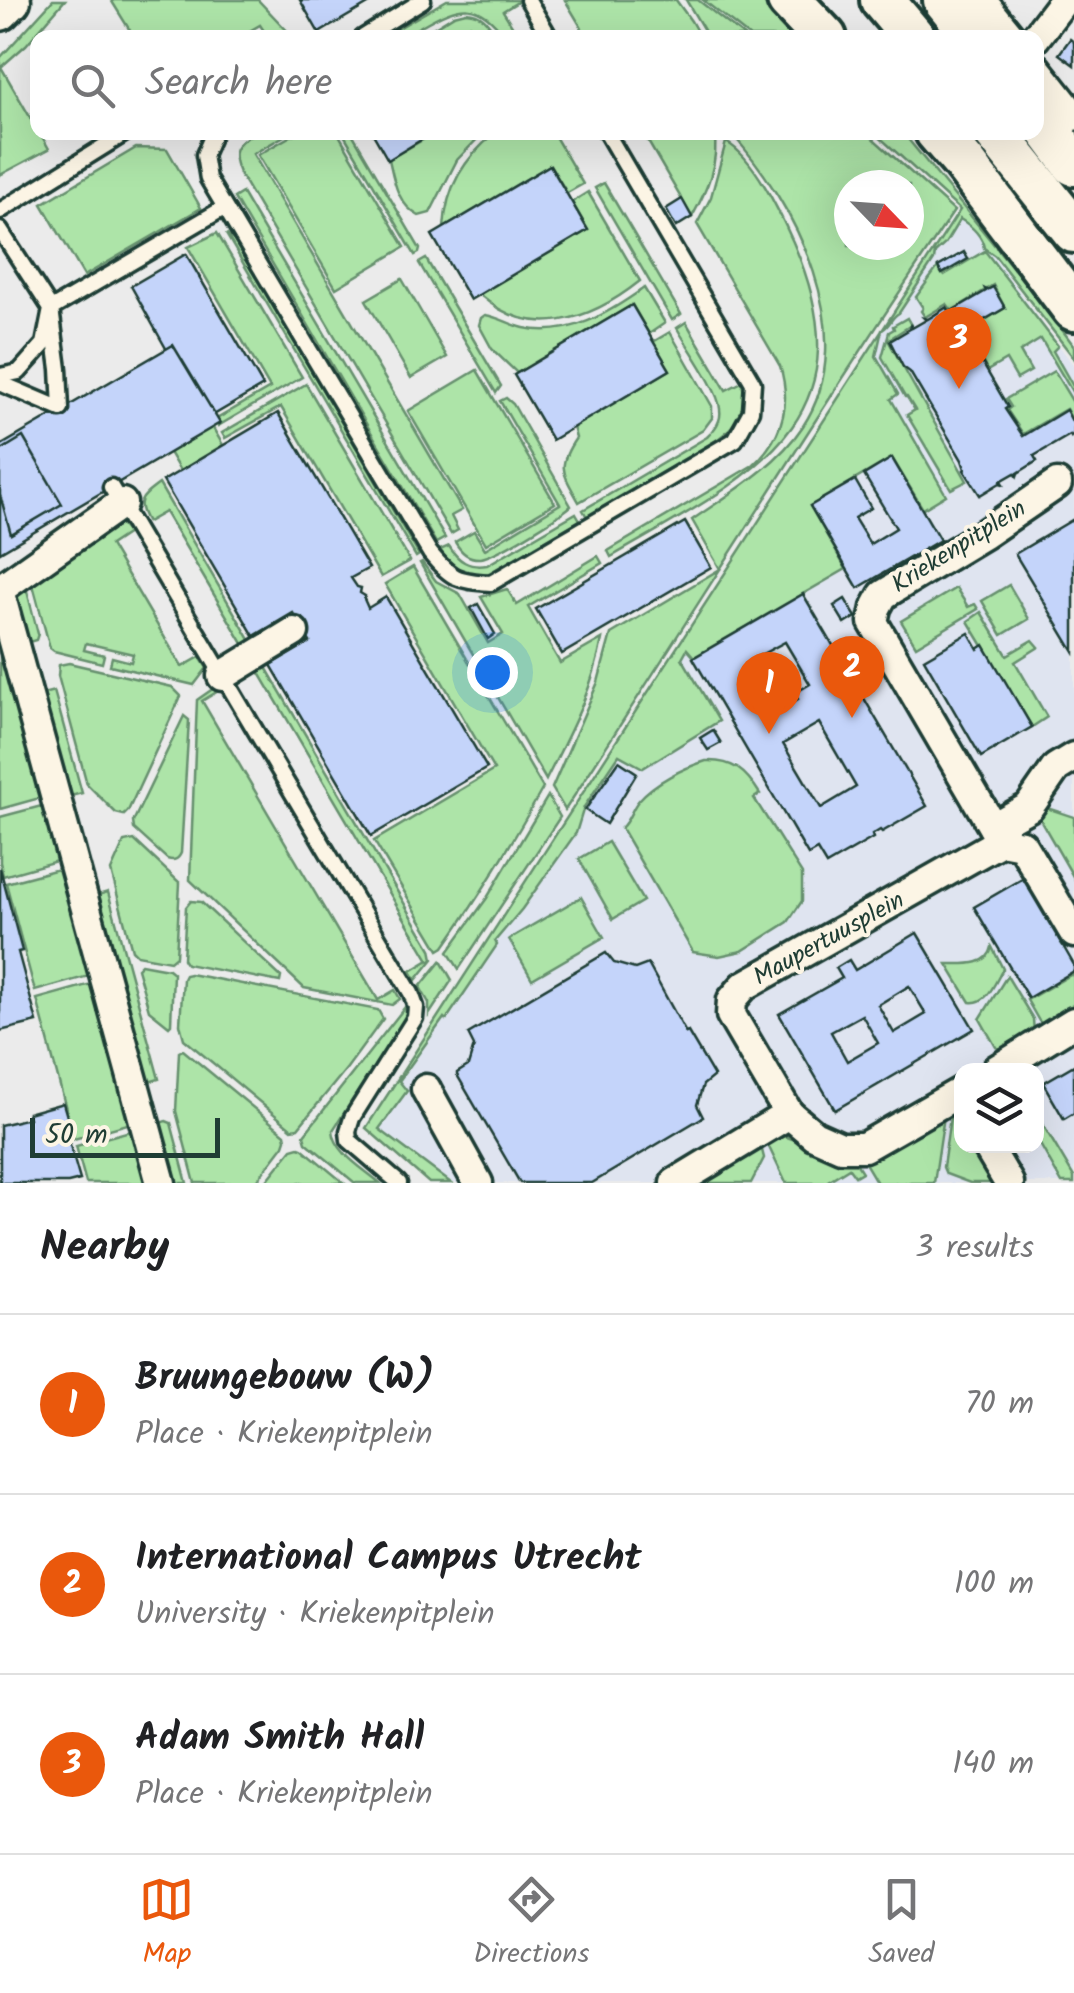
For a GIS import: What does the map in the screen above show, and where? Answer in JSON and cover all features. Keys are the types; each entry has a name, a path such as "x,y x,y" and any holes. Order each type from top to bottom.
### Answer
{"main road":[{"path":"0,12 11,0"},
{"path":"788,0 817,30"},
{"path":"822,0 847,30"},
{"path":"882,0 907,30"},
{"path":"945,0 969,30"},
{"path":"1044,124 1074,164"},
{"path":"1002,140 1074,231"},
{"path":"950,147 1074,309"}],"street":[{"path":"981,0 1005,30"},
{"path":"1041,30 1064,0"},
{"path":"1044,78 1074,116"},
{"name":"Kriekenpitplein","path":"1057,484 883,595 873,622 997,834 1022,845 1074,933"},
{"path":"117,495 1,598 161,1183"},
{"path":"222,676 294,632"},
{"path":"997,834 1029,808 1056,768 1074,757"},
{"name":"Maupertuusplein","path":"789,1114 731,1016 732,1000 744,986 997,834"},
{"path":"1007,1063 1074,1022"},
{"path":"426,1089 478,1183"},
{"path":"676,1183 789,1114 814,1135 841,1147 864,1148 954,1098"},
{"path":"992,1153 1009,1183"}],"lane":[{"path":"375,30 423,0"},
{"path":"528,0 545,30"},
{"path":"0,211 114,140"},
{"path":"211,140 204,155 208,179 430,552 444,570 460,581 491,583 735,440 751,411 753,382 611,140"},
{"path":"0,380 18,372 44,344 51,309 224,208"},
{"path":"0,230 51,309 61,409 0,380"},
{"path":"117,495 411,994 416,1018 352,1118 348,1131 349,1140 399,1183"}],"shaded area":[{"path":"959,209 1074,366 1074,1183 429,1183 366,1128"}],"green space":[{"path":"53,0 65,0 39,30 30,30 30,40 1,67 30,118 30,140 44,140 49,149 0,175 0,58"},
{"path":"111,0 258,0 286,30 263,30 260,25 251,30 130,30"},
{"path":"447,0 519,1 503,11 515,30 500,30 477,11 459,9 414,30 395,30"},
{"path":"565,0 676,0 696,30 583,30"},
{"path":"686,0 698,0 736,30 704,30"},
{"path":"703,0 765,0 799,30 741,30"},
{"path":"472,13 482,17 492,30 430,30 454,15"},
{"path":"277,140 253,154 462,510 451,516 458,530 451,534 239,173 235,159 242,141"},
{"path":"284,140 342,140 405,247 336,288 258,155"},
{"path":"347,140 356,140 420,249 415,255"},
{"path":"423,140 476,140 457,160 430,213 419,216 401,198 389,159"},
{"path":"488,140 557,140 583,184 567,193 550,165 444,228 453,187 474,153"},
{"path":"647,140 715,140 707,187 692,217"},
{"path":"737,140 875,140 908,170 834,170 834,260 922,260 565,810 552,788 598,682 611,634 720,569 692,520 780,454 803,426 820,390 826,352 823,312 814,272 778,196"},
{"path":"883,140 909,140 1049,312 1074,346 1074,358 995,256 984,248 978,235 960,219 899,313 883,330 960,210 924,177 924,170 916,170"},
{"path":"726,142 746,160 773,202 793,242 814,305 818,357 807,401 783,438 750,470 708,500 611,557 608,551 753,465 771,444 782,420 785,394 780,366 697,224 711,197"},
{"path":"136,148 167,149 201,208 84,276 42,204"},
{"path":"604,183 681,314 672,320 595,188"},
{"path":"924,184 954,211 924,256"},
{"path":"588,192 640,281 601,306 561,320 519,318 479,294 588,230 572,202"},
{"path":"242,193 445,538 436,543 234,198"},
{"path":"217,233 302,377 218,426 215,420 270,388 188,247"},
{"path":"226,234 236,242 419,555 416,557"},
{"path":"985,251 1058,346 1053,351 1074,388 1074,395 1041,339 1020,352 1031,371 1017,379 1006,360 987,371 981,359 977,361 963,333 1005,308 993,285 952,311 947,304 925,317 921,311 916,297 938,267 944,275"},
{"path":"426,259 501,386 496,393 419,263"},
{"path":"402,279 447,357 411,378 366,300"},
{"path":"644,288 665,323 649,334 632,305 517,373 492,349 479,325 485,315 541,330 573,326 603,314"},
{"path":"907,318 911,325 888,340 967,481 951,489 907,415 915,410 882,357 889,332"},
{"path":"686,322 726,390 742,382 744,399 740,414 718,439 587,517 583,510 707,437 717,424 720,409 714,391 677,328"},
{"path":"882,331 876,356 898,394 891,399 946,495 923,509 892,458 810,506 846,569 694,657 687,649 682,658 719,721 643,768 619,755 584,807 576,833 495,941 497,945 446,1020 399,1081 407,1091 379,1129 451,1183 429,1183 366,1128"},
{"path":"670,332 712,406 712,418 703,430 579,502 564,470 566,456 576,438 573,427 670,370 653,342"},
{"path":"477,370 555,503 486,544 408,411"},
{"path":"1054,371 1074,404 1074,423 1066,409 1023,434 1007,410 1011,407 1006,399"},
{"path":"306,384 410,561 381,577 281,407 225,438 222,433"},
{"path":"506,398 571,506 500,551 472,557 455,542 474,531 485,549 560,504 500,401"},
{"path":"210,423 223,445 180,471 167,449"},
{"path":"159,484 252,643 245,647 165,512 147,522 143,515 142,500"},
{"path":"576,513 580,520 489,573 461,570 440,550 449,546 465,562 487,565"},
{"path":"114,523 128,533 110,545 182,667 200,657 207,668 194,685 110,665 112,657 131,662 133,654 86,643 84,650 104,655 102,663 50,648 32,581"},
{"path":"598,556 602,563 528,607 560,663 602,639 586,694 546,780 420,563 436,581 460,594 488,643 503,634 481,597 507,589 517,605"},
{"path":"413,567 543,788 483,889 439,950 374,841 494,770 385,584"},
{"path":"1009,585 1029,619 1002,635 982,601"},
{"path":"26,587 38,634 36,640 25,643 15,600"},
{"path":"956,588 968,607 975,604 978,609 916,646 901,621"},
{"path":"981,612 1007,655 1033,640 1039,647 1015,662 1047,717 1032,727 968,621"},
{"path":"9,654 47,796 0,809 0,657"},
{"path":"69,663 172,687 181,696 124,815 116,813 87,784 58,676 59,665"},
{"path":"264,664 431,949 433,959 416,980 411,971 429,960 257,668"},
{"path":"217,686 220,690 202,701 378,1000 395,990 400,999 392,1005 304,988 190,880 197,700"},
{"path":"54,691 82,793 67,797 39,695"},
{"path":"184,716 189,720 181,853 172,860 134,829 133,822"},
{"path":"706,761 731,765 749,779 760,794 754,798 802,874 802,901 788,922 742,951 719,956 693,952 621,828 639,800 653,787"},
{"path":"548,796 560,817 459,969 448,952 487,898"},
{"path":"49,804 64,859 3,876 0,817"},
{"path":"1047,808 1074,817 1074,878 1037,814"},
{"path":"134,840 180,883 176,956 170,961 137,955 132,950 111,871 124,842"},
{"path":"608,842 643,901 613,919 579,859"},
{"path":"66,867 96,974 35,991 6,883"},
{"path":"108,892 159,1079 145,1083 94,896"},
{"path":"581,897 604,937 532,979 509,939"},
{"path":"191,901 201,902 281,977 280,982 186,964 186,907"},
{"path":"992,947 1003,969 982,1000 970,1002 947,964 980,961"},
{"path":"441,961 452,980 429,1015 429,1003 420,987"},
{"path":"141,964 173,973 169,1026 149,1010 137,968"},
{"path":"1074,973 1074,1009 1045,1027 1027,1000"},
{"path":"190,974 378,1010 383,1019 298,1128 292,1129 184,1039 180,1024 183,979"},
{"path":"1007,976 1033,1019 1034,1033 1004,1051 996,1047 980,1019"},
{"path":"98,982 135,1122 74,1139 37,999"},
{"path":"405,1007 404,1020 333,1130 344,1153 380,1183 355,1183 306,1142 304,1135"},
{"path":"183,1050 285,1134 284,1145 255,1183 195,1183 176,1111 179,1052"},
{"path":"944,1116 934,1183 877,1183 865,1159"},
{"path":"950,1117 954,1120 954,1153 976,1153 994,1183 970,1183 946,1174 943,1167"},
{"path":"171,1123 187,1183 172,1183 156,1124"},
{"path":"1044,1126 1074,1177 1074,1183 1062,1183 1044,1151"},
{"path":"137,1129 152,1183 86,1183 76,1146"},
{"path":"784,1136 855,1161 862,1172 855,1176 849,1168 828,1183 786,1183 767,1143"},
{"path":"761,1146 764,1158 751,1183 699,1183"},
{"path":"299,1147 344,1183 265,1183 292,1149"}],"building":[{"path":"300,0 375,0 324,30 317,30"},
{"path":"1070,39 1074,42 1074,65 1059,54"},
{"path":"377,140 421,140 388,160"},
{"path":"550,165 588,230 470,300 432,235"},
{"path":"682,199 692,217 676,227 666,209"},
{"path":"964,252 968,259 942,274 938,267"},
{"path":"186,254 263,386 147,454 107,386 168,352 131,286"},
{"path":"993,287 1005,308 962,333 964,339 977,361 980,359 1023,436 1066,410 1074,433 1034,456 1037,461 1017,476 1015,473 980,495 890,341 924,318 947,307 950,312"},
{"path":"632,305 670,370 552,440 514,375"},
{"path":"173,345 220,423 0,552 0,446"},
{"path":"278,413 369,568 351,578 361,588 368,608 386,597 487,768 371,836 271,665 310,642 293,613 254,636 163,481"},
{"path":"23,437 62,504 11,534 0,495 0,451"},
{"path":"892,458 940,540 858,588 810,506 855,480 871,508 854,518 870,544 896,528 864,475"},
{"path":"1072,520 1074,524 1074,652 1015,554"},
{"path":"685,522 711,567 562,654 536,609"},
{"path":"803,594 927,806 826,865 817,850 808,855 693,658","holes":["785,642 810,684 795,693 798,699 793,702 790,696 780,701 755,658","819,723 856,787 821,808 783,744"]},
{"path":"845,599 856,617 845,624 834,606"},
{"path":"478,604 495,634 488,639 471,608"},
{"path":"969,633 978,649 984,645 1032,727 981,757 924,659"},
{"path":"869,638 876,651 863,658 856,646"},
{"path":"713,730 721,743 708,750 700,738"},
{"path":"619,761 637,773 606,824 585,810"},
{"path":"0,868 37,1022 0,1031"},
{"path":"1024,878 1074,965 1074,971 1028,998 974,907"},
{"path":"917,933 974,1029 835,1110 779,1014 842,978 836,968 849,960 855,970","holes":["909,986 926,1014 894,1033 878,1005","862,1015 878,1043 847,1061 831,1032"]},
{"path":"606,953 614,963 635,969 648,964 714,1076 703,1085 697,1105 703,1117 592,1183 520,1183 457,1075 468,1066 474,1046 468,1034"},
{"path":"1074,1065 1074,1113 1064,1119 1044,1082"},
{"path":"63,1103 80,1180 0,1183 0,1125"}],"place":[{"name":"Adam Smith Hall","path":"959,389"},
{"name":"International Campus Utrecht","path":"852,718"},
{"name":"Bruungebouw (W)","path":"769,734"}]}
